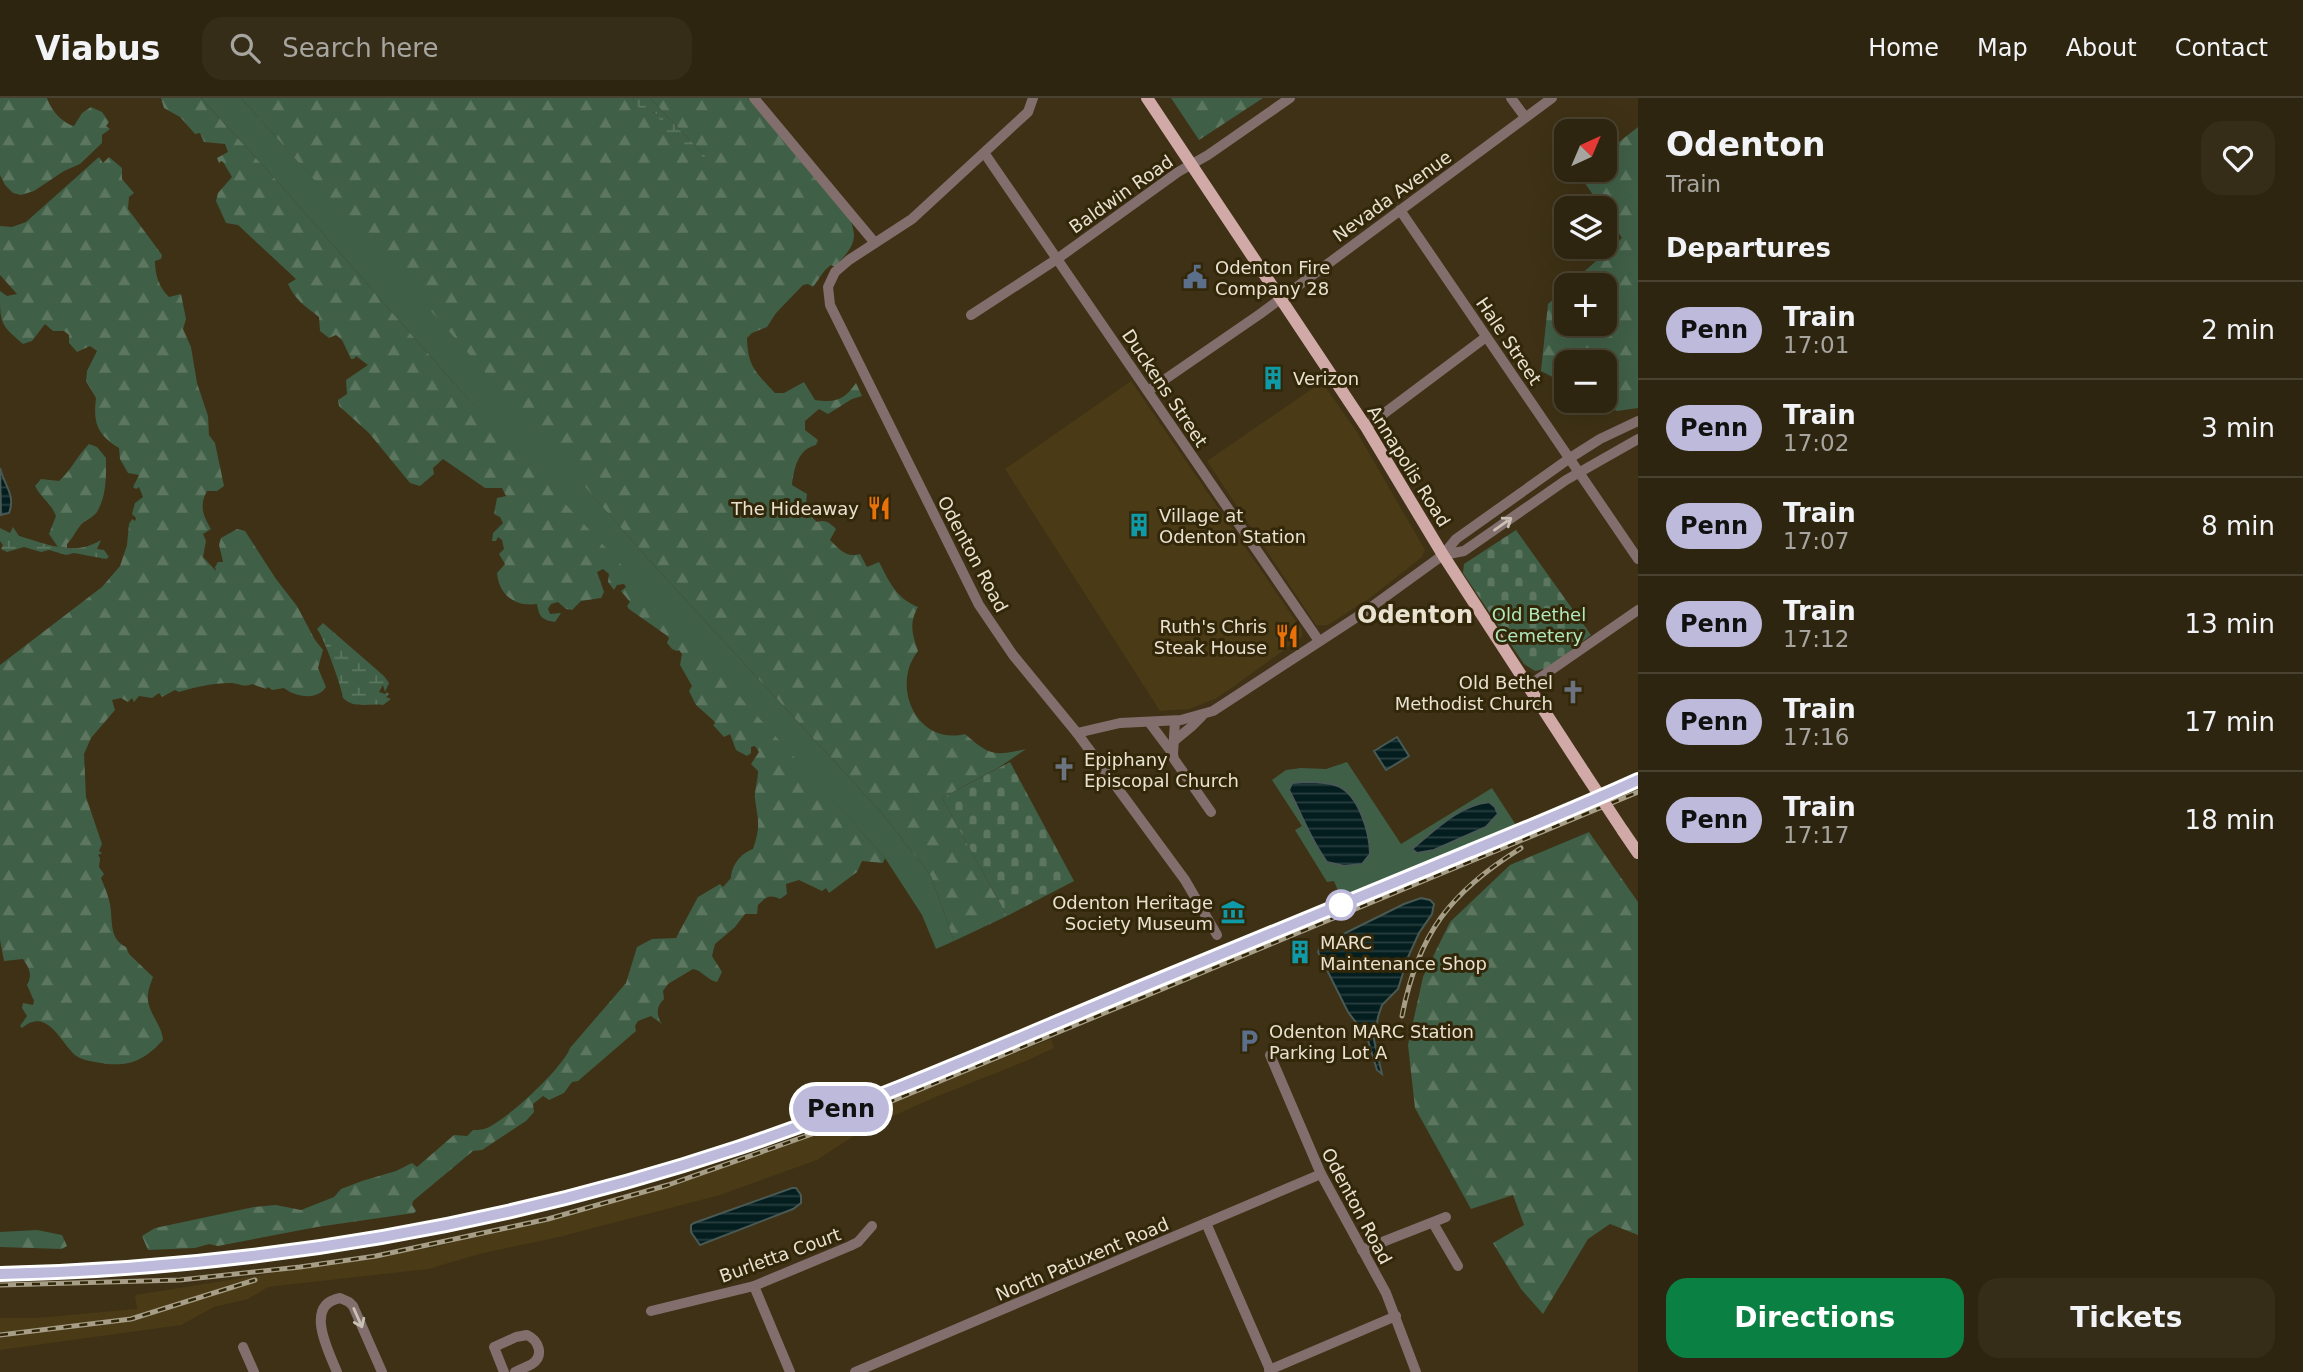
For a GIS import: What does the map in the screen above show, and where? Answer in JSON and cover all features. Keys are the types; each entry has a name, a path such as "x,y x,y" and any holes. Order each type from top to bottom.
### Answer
{"main road":[{"name":"Annapolis Road","path":"1147,98 1366,427 1443,555 1638,853"}],"street":[{"path":"754,98 874,243"},
{"name":"Odenton Road","path":"1032,98 1028,112 912,219 835,272 828,287 830,305 979,605 1013,656 1077,733 1185,880 1217,935"},
{"name":"Baldwin Road","path":"971,315 1290,98"},
{"path":"1511,98 1525,117"},
{"name":"Nevada Avenue","path":"1148,391 1260,314 1552,98"},
{"name":"Duckens Street","path":"985,154 1318,641"},
{"name":"Hale Street","path":"1400,210 1638,559"},
{"path":"1366,427 1486,337"},
{"path":"1174,741 1203,715 1255,685 1363,613 1443,555 1456,539 1570,458 1600,439 1638,421"},
{"path":"1443,555 1464,551 1579,472 1638,439"},
{"path":"1528,685 1638,610"},
{"path":"1077,733 1120,723 1175,720 1203,715"},
{"path":"1173,754 1175,720"},
{"path":"1149,722 1211,812"},
{"name":"Odenton Road","path":"1270,1055 1321,1174 1396,1316 1416,1372"},
{"name":"North Patuxent Road","path":"855,1372 1321,1174"},
{"path":"1362,1250 1446,1217"},
{"path":"1206,1223 1270,1371 1396,1316"},
{"path":"1433,1223 1458,1266"},
{"name":"Burletta Court","path":"651,1311 754,1286 859,1242 872,1226"},
{"path":"754,1286 790,1372"},
{"path":"337,1372 321,1328 321,1311 325,1304 340,1298 349,1301 353,1306 382,1372"},
{"path":"505,1372 494,1348 516,1336 527,1335 536,1340 538,1357 534,1363 515,1372"},
{"path":"243,1347 254,1372"}],"shaded area":[{"path":"1131,381 1302,630 1302,637 1233,687 1215,699 1189,709 1160,711 1005,469"},
{"path":"1322,382 1357,432 1425,550 1422,557 1370,598 1328,625 1316,625 1207,461"},
{"path":"1051,1039 1054,1048 866,1128 817,1160 720,1195 428,1269 268,1287 248,1299 214,1307 181,1325 0,1350 0,1318 36,1318 137,1309 135,1295 436,1247 684,1182 832,1127"}],"green space":[{"path":"0,98 47,98 58,115 74,126 82,113 91,107 102,112 109,122 106,126 110,129 102,135 102,143 80,164 34,191 21,195 13,193 0,175"},
{"path":"161,98 201,98 453,382 885,858 883,863 862,861 857,872 829,893 826,888 822,891 799,880 786,884 787,894 780,899 768,897 763,900 758,905 757,914 745,914 735,927 715,944 712,956 722,972 717,982 693,969 668,984 663,991 664,999 658,1011 662,1024 651,1016 638,1021 636,1031 578,1081 572,1082 564,1093 549,1100 543,1096 533,1104 534,1112 526,1121 482,1150 473,1151 413,1201 412,1205 416,1211 414,1213 317,1227 218,1246 209,1244 195,1248 148,1250 142,1236 155,1228 254,1207 276,1205 301,1210 334,1197 341,1189 362,1181 396,1171 412,1163 417,1167 454,1135 467,1136 473,1130 484,1129 505,1117 545,1081 626,983 637,947 652,939 676,938 698,897 720,884 723,887 731,878 737,860 753,849 758,829 755,796 758,771 751,764 759,752 755,746 751,747 751,753 747,756 736,750 730,734 724,737 713,725 714,721 696,705 689,691 692,686 680,665 682,654 679,650 672,649 667,643 669,638 666,635 629,609 627,606 630,602 621,591 626,587 624,584 617,585 614,590 608,582 609,574 603,569 597,572 604,592 601,598 581,601 572,610 566,609 558,602 551,604 548,609 550,614 561,613 555,622 542,617 537,604 522,604 505,594 497,573 505,564 499,554 504,549 502,540 498,537 496,541 492,541 493,533 503,523 500,517 494,514 497,498 506,496 502,488 485,488 443,459 433,468 434,474 420,486 410,483 369,433 339,406 338,400 347,394 346,380 368,365 356,356 351,359 342,340 336,335 329,338 320,331 319,317 297,299 288,284 296,279 238,225 226,223 216,201 218,193 232,177 223,162 219,163 217,158 228,152 225,144 204,142 200,133 195,134 180,117 164,108"},
{"path":"201,98 241,98 448,329 650,561 880,811 931,876 954,941 936,949 922,915 885,858 453,382"},
{"path":"241,98 633,98 634,102 658,115 707,158 650,98 748,98 844,209 854,235 850,248 835,267 831,265 825,270 813,287 803,285 776,313 767,327 747,338 751,363 775,393 784,393 804,382 815,400 829,401 843,397 856,383 862,396 828,414 819,409 805,421 805,430 818,440 816,445 805,451 798,460 792,485 807,494 807,509 817,522 827,522 836,529 830,540 837,547 847,554 860,554 867,567 879,562 899,594 918,607 912,629 918,651 910,665 907,680 908,696 913,710 922,722 933,731 948,735 965,734 981,747 993,752 1006,753 1026,749 998,768 942,798 1007,916 954,941 931,876 880,811 650,561"},
{"path":"633,98 650,98 710,164 702,166 681,150 664,131 658,115 653,112 645,114"},
{"path":"1171,98 1263,98 1199,140"},
{"path":"1638,127 1638,408 1617,411 1617,350 1554,350 1554,378 1541,371 1548,304 1554,299 1554,336 1617,336 1617,273 1583,273 1598,259 1617,259 1617,242 1622,238 1617,230 1617,196 1594,196 1584,182 1617,182 1617,144"},
{"path":"99,157 103,163 109,157 122,168 122,179 134,193 129,197 128,209 162,255 161,259 155,261 160,285 169,297 181,294 186,319 183,329 191,347 197,383 208,416 209,435 215,443 224,486 217,491 207,491 203,501 203,510 211,529 203,534 206,541 203,557 216,571 218,562 223,562 219,545 221,538 237,529 245,531 297,606 323,650 318,668 326,687 317,694 306,696 294,694 284,688 272,690 252,684 246,686 224,683 179,692 175,690 162,697 159,693 152,698 139,696 134,702 132,698 128,702 121,698 112,700 115,710 91,738 84,754 86,797 102,844 99,851 102,853 98,855 99,867 104,874 101,878 109,900 114,933 129,954 153,977 148,990 148,1001 163,1040 148,1054 125,1064 93,1062 77,1056 46,1023 39,1021 22,1028 20,1026 27,1016 22,1008 23,1003 33,1005 34,1001 27,985 30,971 23,959 4,961 0,940 0,665 102,587 120,566 127,545 129,524 136,518 132,514 135,503 143,497 139,487 133,487 139,475 128,473 120,459 119,448 101,433 96,421 96,398 86,381 87,371 97,351 90,346 77,352 69,343 69,335 64,331 53,331 45,324 32,341 23,344 3,322 0,291 7,296 17,294 0,275 0,226 12,227 26,222"},
{"path":"89,444 97,447 106,458 103,499 97,512 82,524 67,544 67,548 58,547 49,534 56,516 35,486 41,479 59,481"},
{"path":"13,527 19,536 60,547 81,548 101,540 97,549 104,550 109,557 106,559 74,553 66,555 24,547 7,552 1,549 3,545 0,541 0,528 10,533"},
{"name":"Old Bethel Cemetery","path":"1516,530 1591,635 1548,668 1535,671 1524,664 1463,573 1464,564"},
{"path":"323,623 384,676 389,683 385,692 383,685 379,692 385,694 387,692 389,694 386,697 391,699 383,705 362,705 343,698 332,662 317,629"},
{"path":"1010,762 1074,881 1007,916 942,798"},
{"path":"1347,762 1401,844 1492,788 1516,825 1341,898 1334,881 1327,882 1295,830 1302,826 1272,780 1286,770 1326,769"},
{"path":"1589,832 1638,902 1638,1235 1610,1224 1588,1239 1543,1314 1521,1289 1493,1243 1524,1225 1513,1195 1471,1209 1415,1108 1408,1045 1423,977 1450,922 1510,865"},
{"path":"37,1230 62,1235 67,1246 62,1249 0,1247 0,1232"}],"water":[{"path":"0,468 11,501 9,513 1,515"},
{"path":"1397,737 1409,756 1386,770 1374,751"},
{"path":"1292,783 1338,786 1352,797 1362,816 1369,845 1370,854 1362,864 1344,866 1327,862 1289,790"},
{"path":"1489,802 1498,814 1486,827 1434,850 1417,853 1412,849 1457,813"},
{"path":"1421,898 1434,904 1432,914 1408,957 1398,989 1382,1005 1378,1017 1374,1040 1382,1074 1377,1070 1367,1037 1348,1012 1318,952 1321,945"},
{"path":"796,1188 801,1195 801,1203 793,1209 700,1245 691,1232 691,1225 694,1223"}],"railway":[{"path":"1577,807 1638,780"},
{"path":"0,1285 180,1280 376,1256 548,1219 668,1185 812,1134 1638,792"},
{"path":"1402,1016 1417,961 1441,918 1475,881 1521,848"},
{"path":"0,1274 116,1269 231,1258 346,1243 459,1222 572,1195 683,1164 793,1128 901,1086"},
{"path":"0,1335 131,1319 255,1280"}],"train":[{"name":"Penn","path":"0,1274 179,1265 297,1252 485,1218 543,1205 663,1171 741,1146 895,1088 1638,780"}],"place":[{"name":"Odenton Fire Company 28","path":"1195,277"},
{"name":"Verizon","path":"1273,378"},
{"name":"The Hideaway","path":"879,508"},
{"name":"Village at Odenton Station","path":"1139,525"},
{"name":"Ruth's Chris Steak House","path":"1287,636"},
{"name":"Old Bethel Methodist Church","path":"1573,692"},
{"name":"Epiphany Episcopal Church","path":"1064,769"},
{"name":"Odenton Heritage Society Museum","path":"1233,912"},
{"name":"MARC Maintenance Shop","path":"1300,952"},
{"name":"Odenton MARC Station Parking Lot A","path":"1249,1041"}],"district":[{"name":"Odenton","path":"1415,615"}]}
